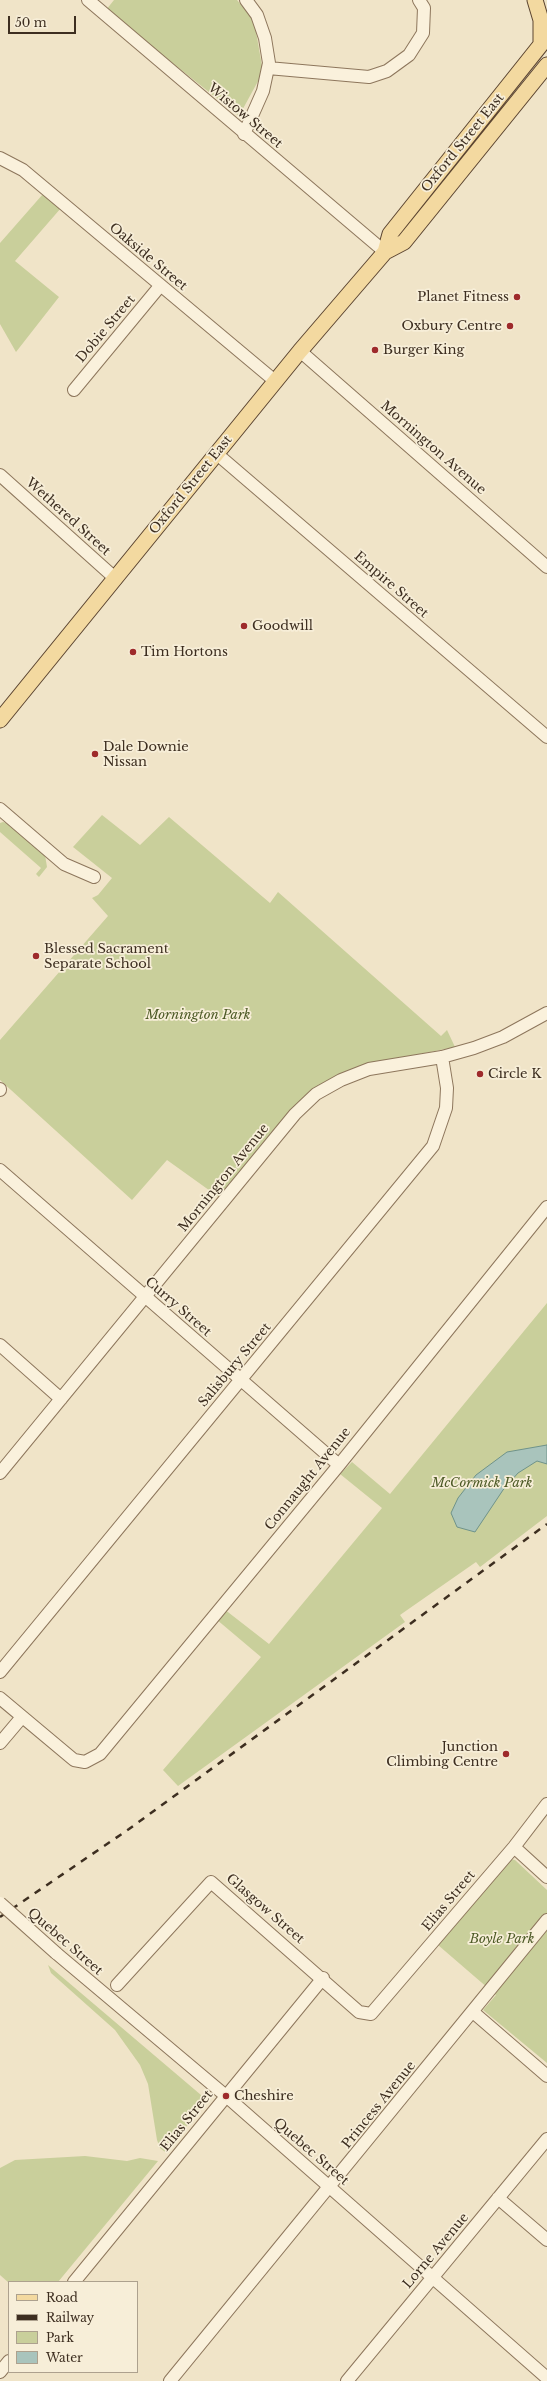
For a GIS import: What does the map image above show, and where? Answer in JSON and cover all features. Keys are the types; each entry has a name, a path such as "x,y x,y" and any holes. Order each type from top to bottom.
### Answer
{"main road":[{"path":"535,0 541,20 544,41"},
{"path":"541,0 547,5"},
{"name":"Oxford Street East","path":"385,252 390,234 544,41"},
{"name":"Oxford Street East","path":"2,712 116,579 300,351 385,252 404,242 547,65"}],"street":[{"name":"Wistow Street","path":"88,0 244,134 385,252"},
{"path":"244,134 263,91 268,68 265,38 257,15 246,0"},
{"path":"268,68 369,77 387,71 409,55 423,33 424,8 419,0"},
{"name":"Oakside Street","path":"0,158 23,170 275,381"},
{"name":"Dobie Street","path":"74,390 160,286"},
{"name":"Mornington Avenue","path":"300,351 547,567"},
{"name":"Empire Street","path":"217,454 547,737"},
{"name":"Wethered Street","path":"0,475 116,579"},
{"path":"0,809 64,864 94,877"},
{"name":"Mornington Avenue","path":"0,1472 295,1114 316,1094 341,1080 369,1070 442,1057 501,1038 547,1013"},
{"name":"Salisbury Street","path":"0,1672 433,1146 446,1108 447,1088 442,1057"},
{"name":"Curry Street","path":"0,1170 339,1465"},
{"name":"Connaught Avenue","path":"22,1717 74,1760 85,1762 100,1754 339,1465 547,1207"},
{"path":"0,1345 61,1399"},
{"path":"0,1698 22,1717 0,1744"},
{"name":"Elias Street","path":"371,2014 514,1847 547,1804"},
{"path":"514,1847 547,1877"},
{"name":"Glasgow Street","path":"117,1985 211,1882 323,1978 359,2012 371,2014"},
{"name":"Quebec Street","path":"0,1904 226,2096 545,2378"},
{"name":"Princess Avenue","path":"170,2381 330,2188 547,1920"},
{"name":"Elias Street","path":"75,2281 323,1978"},
{"path":"473,2012 547,2076"},
{"name":"Lorne Avenue","path":"347,2381 547,2139"},
{"path":"498,2198 547,2240"},
{"path":"0,2372 8,2362"}],"green space":[{"path":"114,0 237,0 254,20 263,72 239,116 106,10"},
{"path":"43,194 61,208 15,261 59,297 16,352 0,324 0,243"},
{"name":"Mornington Park","path":"102,815 140,845 169,817 270,903 278,892 441,1036 447,1030 455,1047 365,1065 302,1100 286,1115 220,1198 167,1160 132,1200 0,1080 0,1040 108,916 92,898 98,895 112,878 73,847"},
{"path":"3,822 9,824 45,855 47,867 39,877 36,874 41,868 0,832 0,823"},
{"name":"McCormick Park","path":"547,1303 547,1516 480,1567 476,1562 400,1615 405,1622 178,1786 163,1770 261,1657 216,1619 224,1609 269,1644 382,1508 340,1474 352,1462 390,1494"},
{"name":"Boyle Park","path":"510,1859 515,1860 547,1890 547,2063 483,2010 496,1995 438,1945"},
{"path":"48,1965 201,2095 206,2103 165,2152 160,2148 157,2140 148,2084 140,2065 115,2030 51,1973"},
{"path":"85,2156 127,2161 140,2158 158,2161 59,2281 8,2282 0,2275 0,2168 15,2160"}],"water":[{"path":"547,1445 547,1464 537,1461 518,1473 503,1490 475,1532 457,1527 451,1513 458,1498 476,1475 507,1452"}],"railway":[{"path":"0,1917 129,1829 547,1524"}],"place":[{"name":"Planet Fitness","path":"517,297"},
{"name":"Oxbury Centre","path":"510,326"},
{"name":"Burger King","path":"375,350"},
{"name":"Goodwill","path":"244,626"},
{"name":"Tim Hortons","path":"133,652"},
{"name":"Dale Downie Nissan","path":"95,754"},
{"name":"Blessed Sacrament Separate School","path":"36,956"},
{"name":"Circle K","path":"480,1074"},
{"name":"Junction Climbing Centre","path":"506,1754"},
{"name":"Cheshire","path":"226,2096"}]}
